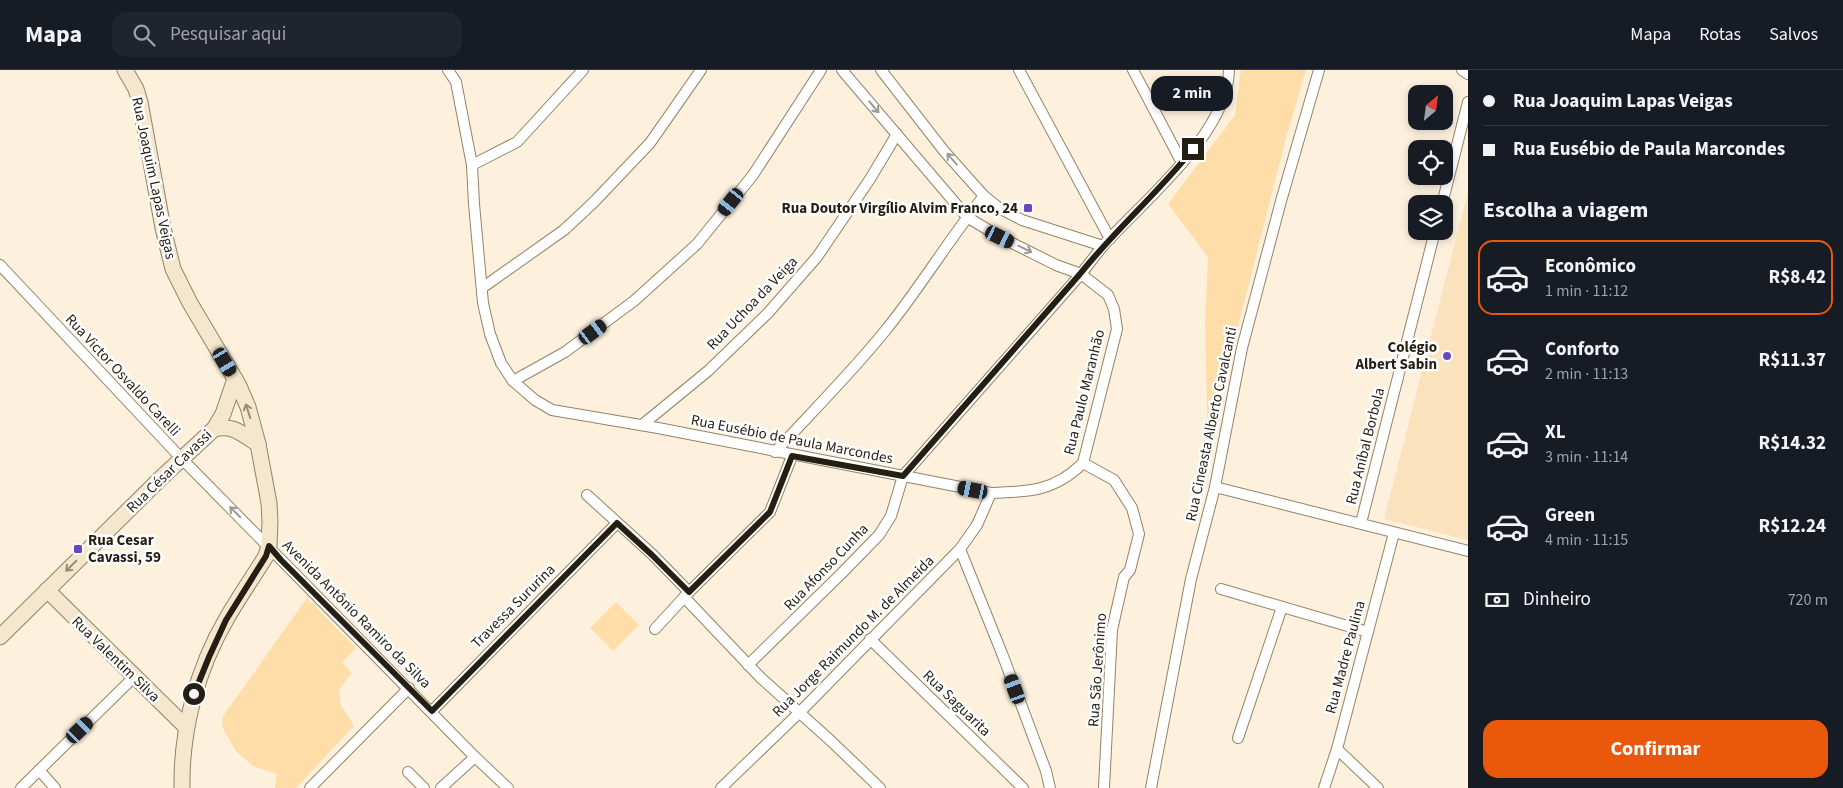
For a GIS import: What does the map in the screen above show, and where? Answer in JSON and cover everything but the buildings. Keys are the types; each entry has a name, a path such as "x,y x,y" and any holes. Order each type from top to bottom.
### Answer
{"main road":[{"name":"Rua Joaquim Lapas Veigas","path":"125,70 136,89 140,102 163,228 173,269 185,294 235,379 248,407 258,444 269,503 269,546 266,556 226,620 194,694 183,750 182,788"},
{"name":"Rua César Cavassi","path":"0,637 181,458 214,429 223,414 235,379"},
{"path":"214,429 231,428 258,444"},
{"name":"Rua Valentim Silva","path":"47,590 186,727"},
{"path":"162,703 174,706 181,705 186,703 194,694"}],"street":[{"name":"Rua Eusébio de Paula Marcondes","path":"448,70 456,82 472,165 483,303 490,334 501,363 513,381 535,400 552,410 642,425 792,456 903,476 1107,242 1148,201 1182,163 1204,134 1221,105 1227,88 1229,70"},
{"path":"472,165 517,142 583,70"},
{"path":"482,288 564,230 594,202 650,143 701,70"},
{"path":"513,381 565,352 634,301 697,244 753,174 821,70"},
{"name":"Rua Paulo Maranhão","path":"842,70 967,217 1000,237 1056,265 1080,274 1108,295 1114,309 1117,329 1083,463 1070,475 1051,485 1028,492 991,493 903,476"},
{"path":"881,70 944,151 984,196 998,208 1022,220 1107,242"},
{"path":"1019,70 1107,242"},
{"path":"1133,70 1182,163"},
{"name":"Rua Cineasta Alberto Cavalcanti","path":"1151,788 1191,579 1215,486 1242,348 1319,70"},
{"path":"1462,70 1468,74"},
{"path":"1444,195 1468,102"},
{"name":"Rua Uchoa da Veiga","path":"642,425 708,371 768,313 817,257 870,179 897,134"},
{"path":"774,452 885,331 984,196"},
{"name":"Rua Aníbal Borbola","path":"1361,524 1433,240"},
{"name":"Rua Victor Osvaldo Carelli","path":"0,265 181,458 269,546"},
{"path":"655,629 686,595 770,512 792,456"},
{"name":"Rua São Jerônimo","path":"1083,463 1114,480 1132,508 1139,534 1130,570 1124,577 1112,630 1104,788"},
{"name":"Rua Afonso Cunha","path":"748,665 879,535 891,516 903,476"},
{"path":"1215,486 1262,500 1468,551"},
{"name":"Rua Jorge Raimundo M. de Almeida","path":"721,788 799,713 960,549 977,526 991,493"},
{"path":"587,496 652,555 748,665 832,741 877,787"},
{"name":"Travessa Sururina","path":"432,711 617,523"},
{"name":"Rua Madre Paulina","path":"1324,788 1394,533"},
{"name":"Avenida Antônio Ramiro da Silva","path":"269,546 475,757 508,788"},
{"path":"960,549 1003,656 1046,771 1050,788"},
{"path":"1221,589 1368,632"},
{"path":"1238,738 1282,607"},
{"name":"Rua Saguarita","path":"870,639 1024,788"},
{"path":"21,788 134,677"},
{"path":"310,788 409,688"},
{"path":"1336,749 1378,788"},
{"path":"441,788 475,757"},
{"path":"39,770 54,788"},
{"path":"408,772 424,788"}],"shaded area":[{"path":"1241,70 1306,70 1286,138 1208,445 1205,323 1208,257 1168,204 1235,115"},
{"name":"Colégio Albert Sabin","path":"1468,192 1468,540 1384,519"},
{"path":"307,598 356,648 342,662 352,673 339,689 341,705 354,726 296,788 275,788 277,774 253,766 236,751 222,727 223,716"},
{"path":"616,602 639,625 613,651 590,628"}],"place":[{"name":"Rua Doutor Virgílio Alvim Franco, 24","path":"1028,208"},
{"name":"Colégio Albert Sabin","path":"1447,356"},
{"name":"Rua Cesar Cavassi, 59","path":"78,549"}],"route":[{"path":"194,694 226,620 266,556 269,546 432,711 617,523 689,592 770,512 792,456 903,476 1103,246 1148,201 1193,149"}]}
